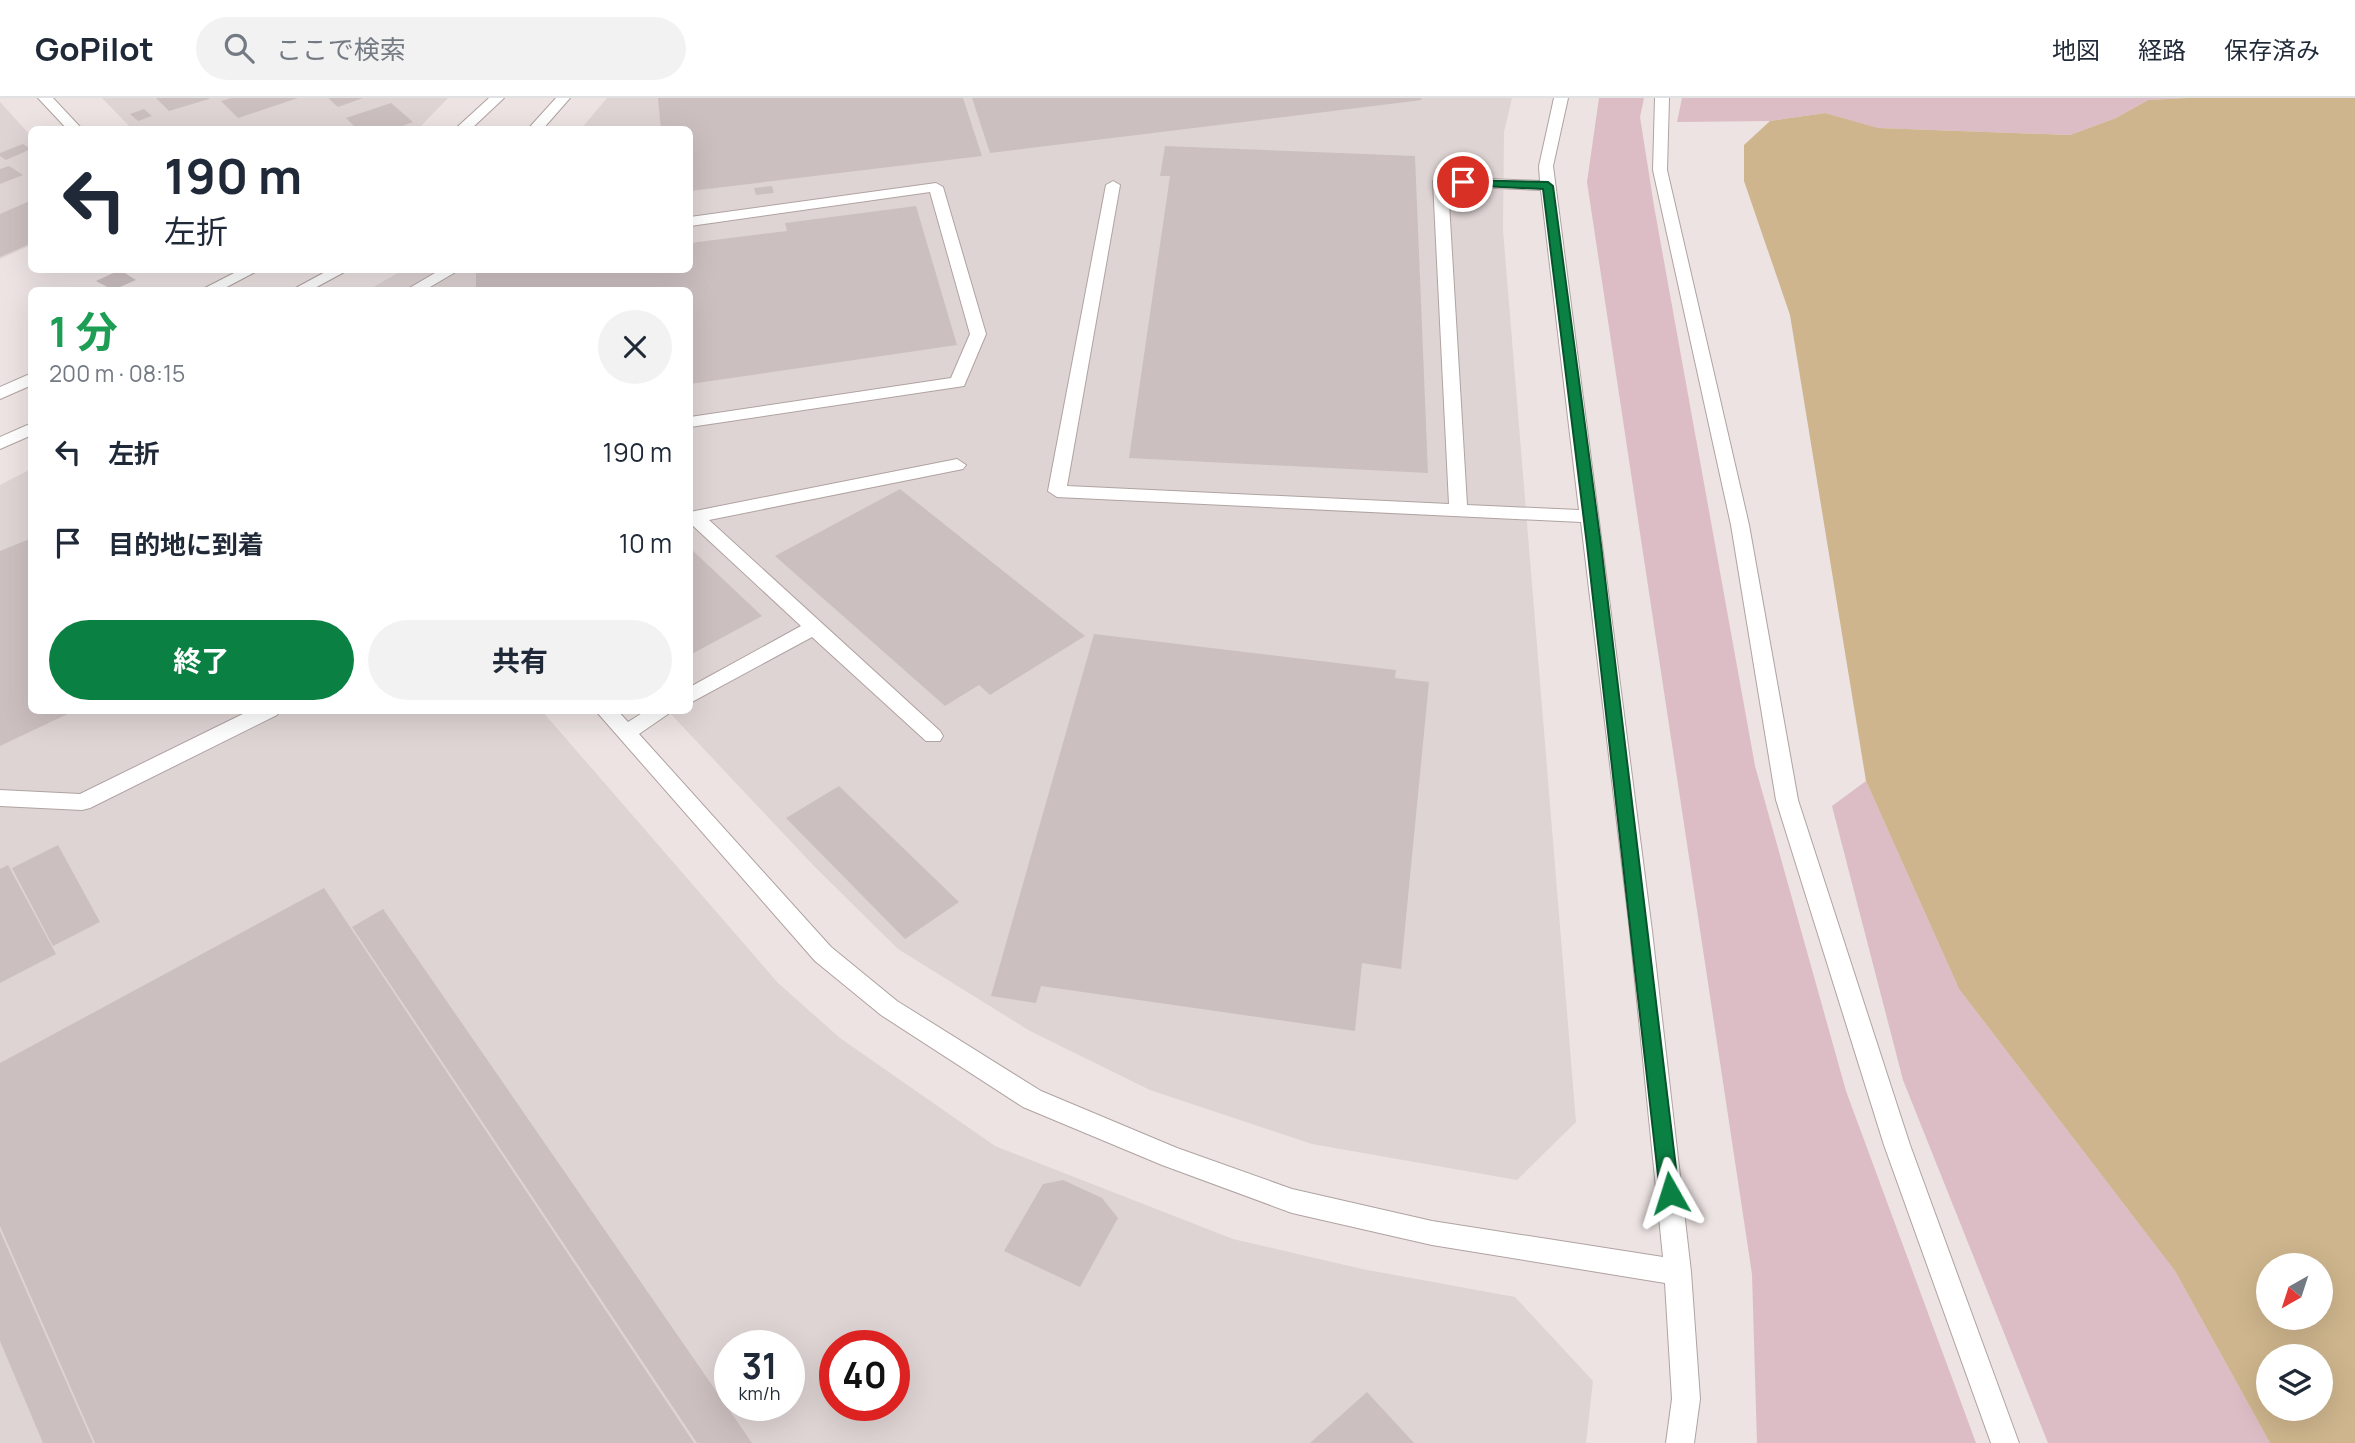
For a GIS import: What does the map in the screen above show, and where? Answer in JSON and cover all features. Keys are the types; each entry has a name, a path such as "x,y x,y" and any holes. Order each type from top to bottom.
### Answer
{"street":[{"path":"48,101 66,98"},
{"path":"465,126 496,98"},
{"path":"538,126 563,98"},
{"path":"1561,98 1546,166 1591,517 1678,1272 1686,1399 1680,1443"},
{"path":"1662,98 1660,170 1740,525 1787,800 1897,1145 2005,1443"},
{"path":"48,101 72,126"},
{"path":"1458,511 1440,181 1548,186"},
{"path":"1113,185 1057,491 1591,517"},
{"path":"693,222 936,187 978,334 958,382 693,422"},
{"path":"216,287 245,273"},
{"path":"306,287 334,273"},
{"path":"420,287 445,273"},
{"path":"0,394 28,380"},
{"path":"0,444 28,430"},
{"path":"933,736 694,517 957,465"},
{"path":"693,694 814,627"},
{"path":"0,798 82,802 263,714"},
{"path":"608,714 823,954 889,1008 1032,1098 1171,1157 1292,1201 1432,1233 1678,1272"},
{"path":"625,733 657,714"}],"shaded area":[{"path":"102,98 448,98 421,126 129,126"},
{"path":"607,98 1512,98 1504,132 1503,230 1576,1122 1517,1180 1312,1144 1150,1090 1030,1031 898,949 814,866 671,714 693,714 693,287 373,287 398,273 693,273 693,126 584,126"},
{"path":"1599,98 1644,98 1640,117 1654,206 1755,766 1846,1091 1976,1443 1757,1443 1752,1274 1587,182"},
{"path":"1682,98 2188,98 2148,100 2116,118 2070,135 1877,128 1825,113 1770,121 1677,122"},
{"path":"2355,98 2355,1443 2270,1443 2258,1421 2333,1421 2333,1344 2256,1344 2256,1418 2175,1271 1959,989 1866,781 1790,315 1744,181 1744,145 1770,121 1825,113 1878,128 2070,135 2116,118 2148,100"},
{"path":"0,102 28,133 28,246 0,259"},
{"path":"28,471 28,714 545,714 778,983 840,1038 995,1146 1233,1239 1362,1269 1515,1297 1593,1381 1586,1443 0,1443 0,485"},
{"path":"1866,781 1959,989 2175,1271 2270,1443 2048,1443 1903,1080 1832,806"}],"building":[{"path":"156,98 209,98 209,99 169,111"},
{"path":"231,98 298,98 238,118 221,101"},
{"path":"328,98 363,98 338,107"},
{"path":"658,98 963,98 982,156 693,191 693,126 661,126"},
{"path":"972,98 1421,98 1422,100 990,153"},
{"path":"391,103 413,122 402,126 354,126 346,118"},
{"path":"144,109 152,116 138,121 130,114"},
{"path":"23,144 28,147 28,150 6,160 0,153"},
{"path":"1165,146 1415,156 1428,473 1129,458 1170,176 1160,176"},
{"path":"9,166 23,175 0,184 0,169"},
{"path":"772,186 774,193 756,195 754,188"},
{"path":"28,202 28,245 0,257 0,214"},
{"path":"916,206 957,345 693,384 693,287 476,287 476,273 693,273 693,243 787,231 785,223"},
{"path":"113,273 125,273 136,280 120,287 107,287 96,281"},
{"path":"900,489 1085,636 990,695 979,685 945,706 775,556"},
{"path":"28,540 28,714 68,714 0,746 0,551"},
{"path":"693,551 762,616 693,653"},
{"path":"1094,634 1396,670 1395,678 1429,682 1401,969 1362,963 1355,1031 1041,986 1036,1003 991,996"},
{"path":"839,786 959,902 905,939 786,818"},
{"path":"58,845 100,922 53,946 12,868"},
{"path":"8,865 56,954 0,983 0,869"},
{"path":"324,888 694,1443 95,1443 0,1226 0,1063"},
{"path":"383,909 714,1388 714,1421 737,1421 752,1443 697,1443 352,927"},
{"path":"1063,1180 1102,1198 1118,1218 1080,1287 1004,1251 1043,1184"},
{"path":"0,1231 93,1443 43,1443 0,1341"},
{"path":"1367,1392 1414,1443 1310,1443"}],"route":[{"path":"1463,182 1548,186 1641,931 1670,1193"}]}
